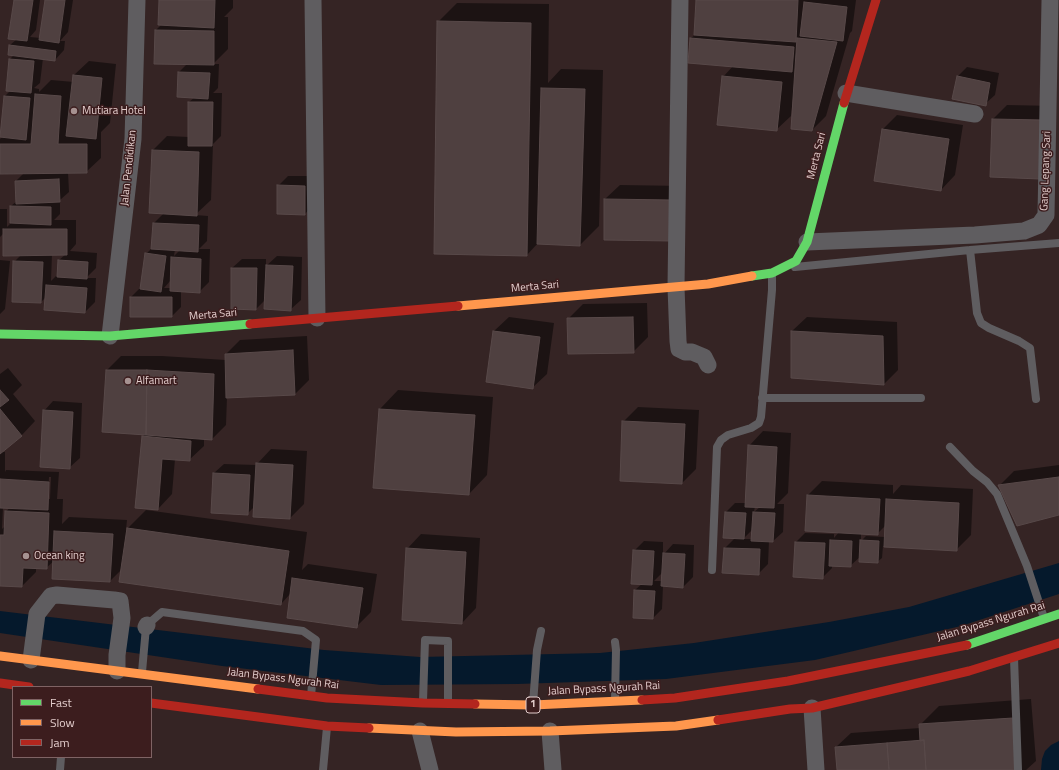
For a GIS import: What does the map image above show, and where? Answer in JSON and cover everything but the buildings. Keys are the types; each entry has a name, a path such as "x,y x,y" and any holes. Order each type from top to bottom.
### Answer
{"main road":[{"name":"Merta Sari","path":"0,334 110,336 708,284 772,273 796,261 807,242 846,93 876,0"},
{"name":"Jalan Bypass Ngurah Rai","path":"0,656 31,660 117,663 142,673 311,693 327,698 423,704 448,700 533,705 675,698 788,681 959,647 1059,614"},
{"path":"152,703 327,726 420,731 550,731 676,726 790,709 812,708 969,671 1059,643"},
{"path":"0,683 22,686"}],"street":[{"name":"Jalan Pendidikan","path":"110,336 133,139 137,0"},
{"path":"313,0 317,318"},
{"path":"680,0 676,287 679,349 704,357 708,365"},
{"name":"Gang Lepang Sari","path":"807,242 1024,231 1039,225 1046,215 1050,1"},
{"path":"846,93 974,114"},
{"path":"31,660 37,614 51,596 56,595 120,601 121,624 117,663"},
{"path":"812,708 816,770"},
{"path":"420,731 430,770"},
{"path":"550,731 553,770"}],"lane":[{"path":"784,268 1059,243"},
{"path":"970,250 977,313 981,322 989,328 1019,341 1030,348 1036,399"},
{"path":"712,570 717,447 720,440 728,435 751,428 759,423 761,417 772,290 772,273"},
{"path":"762,398 921,398"},
{"path":"950,447 973,471 987,482 997,494 1029,571 1045,619"},
{"path":"142,673 142,657 147,626 162,612 303,631 316,640 311,693"},
{"path":"533,705 537,650 541,631"},
{"path":"423,704 425,640 448,641 448,700"},
{"path":"615,701 616,646"},
{"path":"1014,657 1018,770"},
{"path":"323,770 327,726"},
{"path":"60,770 61,758"}],"water":[{"path":"1059,563 1059,594 961,626 815,660 666,679 517,684 381,685 222,666 0,633 0,611 324,650 420,657 600,653 694,643 829,622 909,607"},
{"path":"1059,741 1059,770 1041,770 1042,759 1045,751 1051,745"}],"traffic: fast":[{"path":"752,276 772,273 796,261 807,242 844,103"},
{"path":"0,334 110,336 250,324"},
{"path":"967,645 1059,614"}],"traffic: slow":[{"path":"458,306 708,284 752,276"},
{"path":"0,656 258,689"},
{"path":"475,704 533,705 642,700"},
{"path":"369,728 456,732 550,731 676,726 718,720"}],"traffic: jam":[{"path":"844,103 876,0"},
{"path":"250,324 458,306"},
{"path":"718,720 790,709 812,708 969,671 1059,643"},
{"path":"642,700 675,698 788,681 967,645"},
{"path":"0,683 22,686"},
{"path":"258,689 327,698 475,704"},
{"path":"152,703 327,726 369,728"}],"place":[{"name":"Mutiara Hotel","path":"74,111"},
{"name":"Alfamart","path":"128,381"},
{"name":"Ocean king","path":"26,556"}]}
